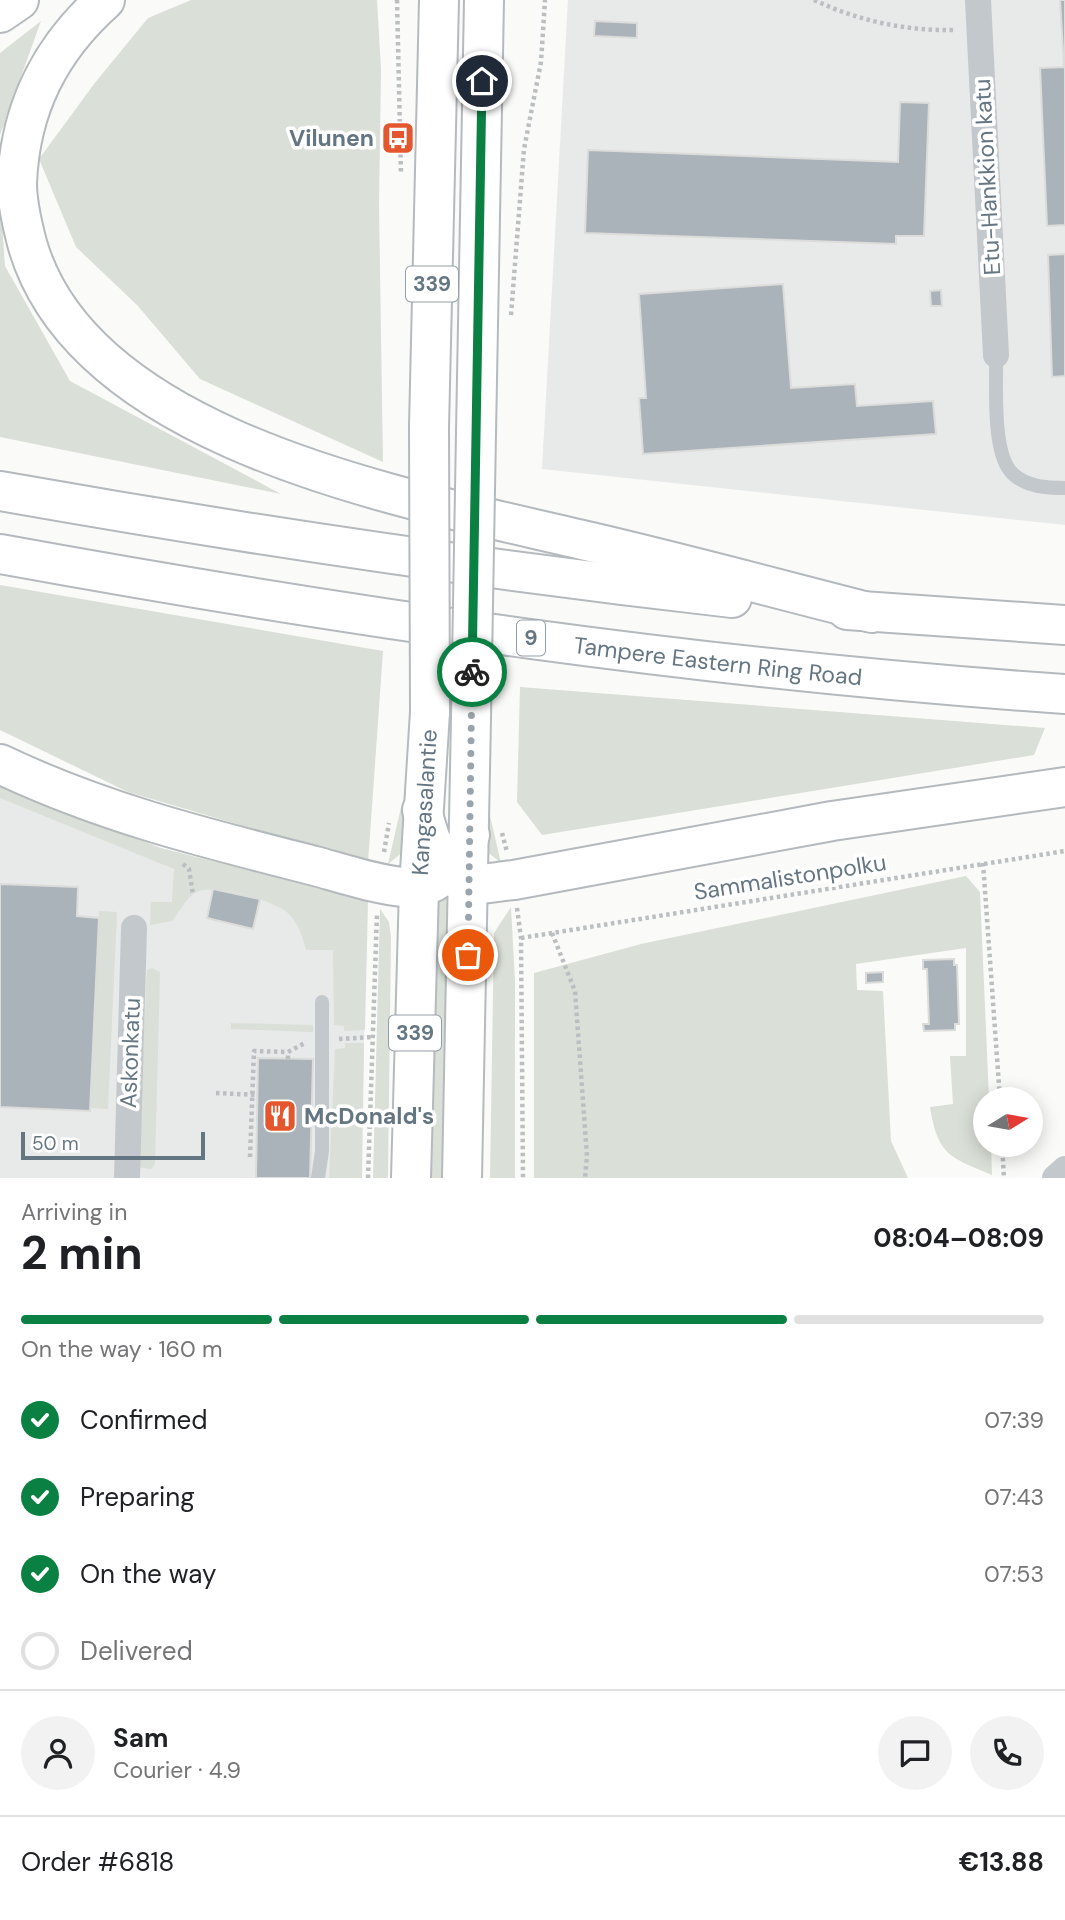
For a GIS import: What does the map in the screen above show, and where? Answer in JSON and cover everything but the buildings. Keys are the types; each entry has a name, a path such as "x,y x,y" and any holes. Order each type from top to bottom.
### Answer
{"main road":[{"path":"0,13 19,0"},
{"path":"105,0 79,24 56,53 37,86 24,123 17,193 32,261 46,292 88,348 116,371 188,417 251,447 327,473 408,498 872,613"},
{"name":"Kangasalantie","path":"439,0 429,427 430,712 406,814 446,880 462,1178"},
{"name":"Kangasalantie","path":"484,0 471,718 485,830"},
{"path":"0,491 346,549 567,579 872,613 1065,625"},
{"name":"Tampere Eastern Ring Road","path":"0,554 346,613 562,642 780,667 1065,694"},
{"path":"0,764 87,803 178,832 378,883 514,880 832,821 1065,787"},
{"path":"446,880 485,830"},
{"name":"Kangasalantie","path":"411,1178 446,880"}],"street":[{"name":"Etu-Hankkion katu","path":"978,0 996,355"},
{"name":"Askonkatu","path":"127,1178 134,928"},
{"path":"1055,1178 1065,1169"}],"lane":[{"path":"996,355 998,437 1011,472 1024,482 1045,488 1065,488"},
{"path":"318,1178 322,1151 322,1002"}],"path":[{"path":"511,318 524,149 541,62 545,0"},
{"path":"814,0 881,24 921,31 979,29"},
{"path":"368,1178 378,883 406,814"},
{"path":"485,830 514,880 521,938 523,1178"},
{"name":"Sammalistonpolku","path":"521,938 1065,851"},
{"path":"983,863 999,1087"},
{"path":"552,933 575,991 587,1156 585,1178"},
{"path":"344,1037 373,1037"},
{"path":"250,1157 255,1095 254,1051 288,1052 312,1039"},
{"path":"288,1052 288,1059"},
{"path":"216,1093 255,1095"},
{"path":"1003,1157 1004,1178"}],"shaded area":[{"path":"191,0 377,0 381,69 379,206 383,462 200,379 137,305 76,247 39,159 94,84 148,18"},
{"path":"568,0 1065,0 1065,525 542,469"},
{"path":"41,21 0,135 0,53"},
{"path":"0,195 5,266 70,381 281,494 0,437"},
{"path":"0,585 383,651 368,863 128,792 0,730"},
{"path":"520,687 1045,728 1034,755 542,835 517,802"},
{"path":"0,785 161,848 368,901 365,1030 344,1031 344,1026 334,1025 333,950 306,950 296,923 283,910 245,895 206,890 190,897 172,921 150,925 151,902 172,902 174,869 0,798"},
{"path":"0,797 160,859 367,910 361,1178 0,1178"},
{"path":"402,803 407,807 403,852 388,864"},
{"path":"487,803 501,863 485,850"},
{"path":"966,876 980,892 988,1087 973,1087 973,1157 991,1157 992,1175 948,1153 937,1136 930,1107 953,1104 950,1056 966,1056 966,948 856,964 857,990 883,991 891,1141 908,1178 534,1178 534,973 641,944"},
{"path":"435,893 452,893 446,1178 429,1178"},
{"path":"511,907 515,982 515,1178 490,1178 494,933"},
{"path":"380,909 389,922 391,937 388,1178 373,1178"},
{"path":"99,911 117,912 108,1109 91,1108"},
{"path":"152,968 160,972 155,1164 151,1169 138,1167 147,970"},
{"path":"231,1023 313,1025 313,1032 231,1029"},
{"path":"345,1043 364,1043 362,1178 329,1178 335,1049 345,1048"}],"way so far":[{"path":"468,955 472,672"}],"place":[{"name":"Vilunen","path":"398,138"},
{"name":"McDonald's","path":"280,1116"}],"route":[{"path":"472,672 482,81"}]}
